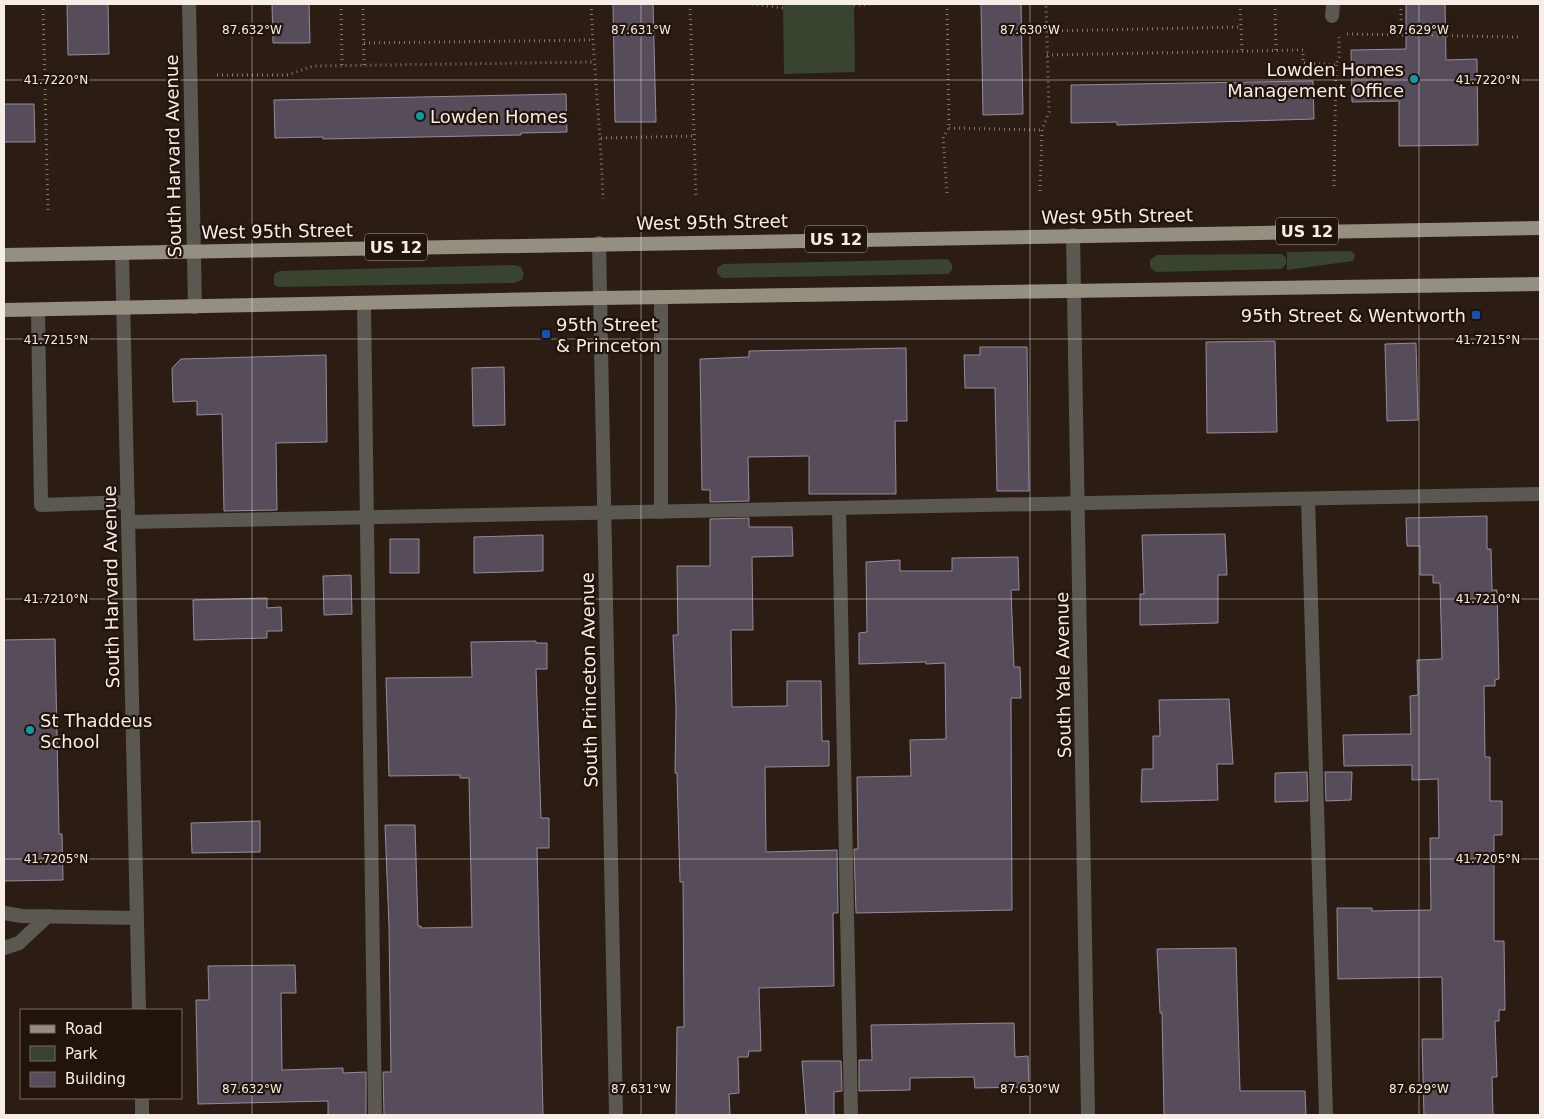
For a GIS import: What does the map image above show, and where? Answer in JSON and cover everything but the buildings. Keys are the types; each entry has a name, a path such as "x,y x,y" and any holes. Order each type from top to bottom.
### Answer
{"main road":[{"name":"West 95th Street","path":"4,255 599,243 1540,228"},
{"path":"4,310 600,298 1540,284"}],"street":[{"name":"South Harvard Avenue","path":"189,4 194,307"},
{"name":"South Yale Avenue","path":"1073,235 1088,1115"},
{"name":"South Princeton Avenue","path":"599,243 616,1115"},
{"name":"South Harvard Avenue","path":"122,253 140,1009"},
{"path":"661,297 661,512"},
{"path":"364,303 375,1115"},
{"path":"38,310 41,505 128,502"},
{"path":"128,522 1540,494"},
{"path":"1308,499 1326,1115"},
{"path":"839,508 851,1115"},
{"path":"4,913 137,918"},
{"path":"4,948 19,943 48,916"},
{"path":"142,1099 142,1115"}],"path":[{"path":"43,4 48,210"},
{"path":"341,4 342,65"},
{"path":"363,4 364,65"},
{"path":"591,4 592,40 602,138 603,199"},
{"path":"690,4 696,197"},
{"path":"752,4 783,8"},
{"path":"854,5 876,4"},
{"path":"946,4 949,128 943,137 946,193"},
{"path":"1040,191 1042,130 1049,112 1046,4"},
{"path":"1240,4 1242,51"},
{"path":"1275,4 1276,50"},
{"path":"1401,4 1401,35"},
{"path":"1046,31 1241,27"},
{"path":"1334,186 1336,65 1339,57 1339,34 1519,37"},
{"path":"364,43 592,40"},
{"path":"1047,55 1303,50 1303,63 1336,65"},
{"path":"217,75 288,75 313,66 594,62"},
{"path":"949,128 1042,130"},
{"path":"602,138 694,136"}],"green space":[{"path":"783,4 854,4 855,72 784,74"},
{"path":"1351,251 1355,255 1353,261 1287,270 1287,252"},
{"path":"1282,254 1286,258 1286,264 1282,269 1156,272 1150,267 1150,260 1157,255"},
{"path":"948,259 952,264 952,270 948,274 722,278 717,273 717,268 723,264"},
{"path":"514,265 521,267 524,274 522,280 514,283 278,287 274,284 274,274 280,271"}],"place":[{"name":"Lowden Homes Management Office","path":"1414,79"},
{"name":"Lowden Homes","path":"420,116"},
{"name":"95th Street & Wentworth","path":"1476,315"},
{"name":"95th Street & Princeton","path":"546,334"},
{"name":"St Thaddeus School","path":"30,730"}]}
